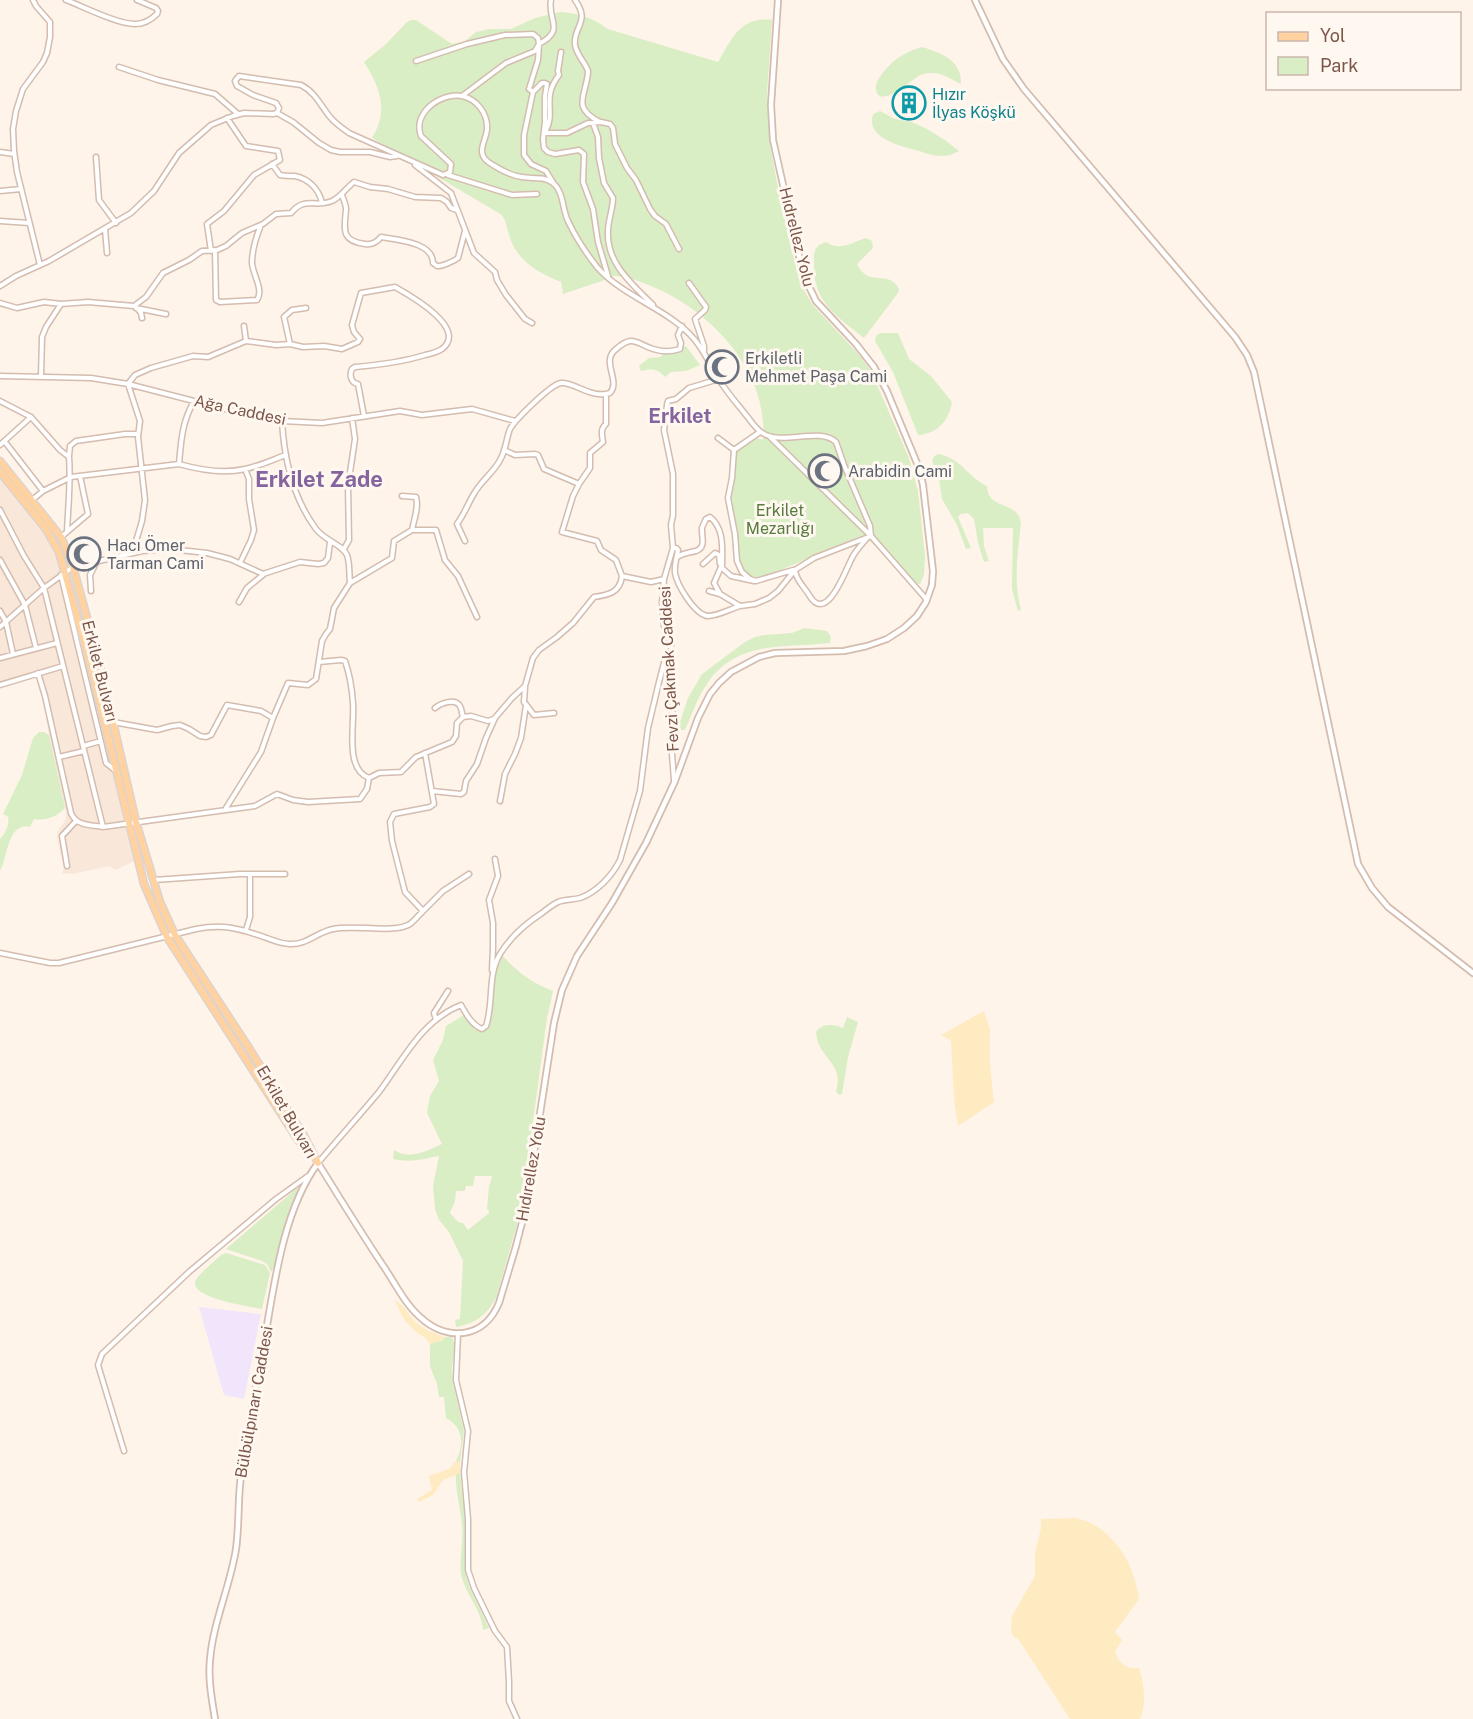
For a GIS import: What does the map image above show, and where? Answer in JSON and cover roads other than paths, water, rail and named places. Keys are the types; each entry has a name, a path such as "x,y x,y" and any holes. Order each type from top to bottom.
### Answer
{"main road":[{"name":"Erkilet Bulvarı","path":"0,461 61,537 73,567 99,662 144,884 167,937 298,1140 318,1163"},
{"name":"Erkilet Bulvarı","path":"0,472 46,529 59,552 132,823 160,902 175,935 304,1136 318,1163"}],"street":[{"path":"33,0 50,22 50,37 43,62 28,79 21,94 13,129 14,154 40,265"},
{"path":"66,0 130,24 145,22 158,13 156,8 137,0"},
{"path":"462,96 506,63 535,51 539,44 548,38 555,25 550,9 551,0"},
{"path":"575,0 580,8 582,19 576,38 576,47 589,73 581,101 583,107 588,114 601,122 612,125 615,144 625,164 636,180 651,212 666,224 679,249"},
{"name":"Hıdrellez Yolu","path":"675,781 705,702 715,687 730,672 764,655 844,651 881,641 899,632 920,612 931,590 933,576 919,468 886,391 874,367 816,301 803,274 773,140 771,105 778,0"},
{"path":"975,0 999,52 1024,89 1228,328 1247,356 1257,384 1358,864 1372,888 1388,907 1473,973"},
{"path":"417,61 467,44 505,35 533,34 538,38 539,44 536,66 529,85 529,90 533,92"},
{"path":"544,133 549,124 549,96 552,85 559,75 561,52"},
{"path":"119,67 158,80 215,94 238,114"},
{"path":"275,113 279,108 277,104 243,90 236,85 237,78 243,76 295,83 304,87 317,98 339,126 362,140 441,175 512,195 537,194"},
{"path":"608,278 597,238 593,209 583,182 584,153 578,150 550,153 543,146 546,117 547,84 545,82 533,92 524,135 524,155 531,164 549,174 560,191 566,219 592,260 608,278 682,326 704,352 719,379 760,432 770,437 871,536 927,600"},
{"path":"447,175 451,170 451,165 422,138 419,125 424,113 436,101 447,96 462,96 475,102 484,115 487,129 482,148 487,161 519,177 540,178 555,184"},
{"path":"0,286 131,213 158,185 184,147 206,129 238,114 275,113 297,125 331,150 398,156"},
{"path":"227,118 246,146 278,151 280,160 254,175 224,211 207,224 213,250 215,299 220,302 257,300 260,295 252,257 261,225"},
{"path":"544,133 567,133 580,125 601,122"},
{"path":"593,123 598,137 604,183 613,201 608,231 612,255 622,273 656,308"},
{"path":"0,152 14,154"},
{"path":"96,157 99,200 116,223"},
{"path":"410,161 449,191 455,199 474,253 495,273 506,295 525,319 532,323"},
{"path":"272,164 280,175 300,178 314,187 322,203"},
{"path":"135,307 146,297 163,273 194,258 202,251 230,244 245,232 261,225 276,214 291,213 300,204 332,201 355,182 416,197 441,198 451,208 457,210"},
{"path":"0,191 21,189"},
{"path":"342,195 346,207 345,231 351,240 369,245 377,242 381,237 404,241 428,250 432,255 433,263 437,266 458,258 465,231"},
{"path":"0,221 29,223"},
{"path":"105,229 107,254"},
{"path":"689,283 706,307 705,311 695,320 704,352"},
{"path":"122,555 136,541 145,500 138,434 140,421 128,384 135,375 193,356 208,357 246,341 342,349 360,339 352,325 361,293 395,287 434,312 443,323 448,336 447,343 440,350 401,362 355,367 351,370 352,381 358,384 363,416"},
{"path":"0,303 15,308 44,302 61,304 88,302 135,307 166,314"},
{"path":"41,378 42,337 61,304"},
{"path":"135,307 141,313 142,318"},
{"path":"290,344 284,317 292,310 306,308"},
{"path":"244,326 246,341"},
{"path":"465,540 457,524 465,513 474,492 499,462 515,421 538,399 559,384 564,383 591,393 606,395 610,393 614,388 609,360 614,351 634,341 657,350 680,349 681,343 678,335 682,326"},
{"name":"Ağa Caddesi","path":"0,376 92,378 128,384 248,415 282,421 322,423 400,411 422,415 472,409 515,421"},
{"name":"Fevzi Çakmak Caddesi","path":"675,781 671,741 673,695 671,654 663,616 664,579 673,548 671,525 673,474 664,430 669,401 676,399 689,388 719,379"},
{"path":"554,713 534,715 524,702 525,686 534,658 539,650 573,623 594,597 608,595 615,591 620,585 622,576 616,560 601,550 597,542 562,532 570,503 590,468 591,453 603,442 601,433 606,424 606,395"},
{"path":"0,400 31,417 69,457"},
{"path":"179,465 183,427 194,401"},
{"path":"0,445 31,417"},
{"path":"344,549 349,540 348,486 355,439 352,418"},
{"path":"282,421 286,455 303,508 318,532 330,542 344,549 348,558 350,583"},
{"path":"734,450 760,432"},
{"path":"68,532 70,446 76,441 138,434"},
{"path":"770,437 825,437 834,440 870,526 871,536"},
{"path":"718,438 734,450"},
{"path":"5,441 43,491"},
{"path":"504,450 515,455 535,454 544,469 579,484"},
{"path":"734,450 728,498 735,534 737,561 742,572 754,581"},
{"path":"32,500 43,491 71,477 179,465 231,471 245,469 286,455"},
{"path":"240,563 253,537 254,530 249,499 249,479 245,469"},
{"path":"61,537 88,513 80,476"},
{"path":"402,496 416,497 412,530"},
{"path":"0,511 44,588 103,827"},
{"path":"676,558 687,551 701,548 702,528 706,519 710,517 722,534 721,568 714,583 720,594"},
{"path":"225,809 258,759 288,683 306,685 316,680 322,641 330,629 334,608 350,583 392,558 394,541 412,530 436,530 445,560 458,576 477,617"},
{"path":"795,570 798,581 812,600 817,604 823,603 836,592 854,554 871,536"},
{"path":"673,548 678,549 675,571 682,592 701,613 712,616 768,598 795,570 814,558 871,536"},
{"path":"239,602 248,588 265,574 297,562 324,563 328,558 330,542"},
{"path":"0,627 44,588 73,567 122,555 151,550 180,550 216,555 265,574"},
{"path":"703,564 716,553 721,568 731,576 754,581 795,570"},
{"path":"0,560 25,605 36,648"},
{"path":"91,591 90,575 97,561"},
{"path":"63,573 106,763 117,771"},
{"path":"622,576 651,582 664,579"},
{"path":"709,591 720,594 740,606"},
{"path":"0,611 6,622 13,654"},
{"path":"0,658 57,643"},
{"path":"492,975 501,953 524,925 558,902 579,898 588,893 608,878 618,865 640,791 648,728 658,682 665,659 671,654"},
{"path":"319,662 345,661 354,704 353,755 360,772 369,777"},
{"path":"0,677 1,684 63,666"},
{"path":"38,673 70,813 75,821 103,827 255,806 276,794 308,802 360,799 368,789 369,777"},
{"path":"432,791 461,794 464,792 466,781 477,764 496,718 525,686"},
{"path":"435,708 442,703 457,703 463,717"},
{"path":"112,722 157,730 180,726 206,738 211,735 227,705 261,711 273,718"},
{"path":"500,801 507,769 521,738 526,705"},
{"path":"369,777 376,773 401,772 413,758 452,742 456,736 457,723 463,717 488,721 496,718"},
{"path":"58,757 101,741"},
{"path":"423,911 405,892 392,841 390,822 394,814 432,806 434,802 425,753"},
{"name":"Hıdırellez Yolu","path":"458,1333 475,1330 492,1317 512,1263 528,1193 554,1023 566,980 577,956 641,853 675,781"},
{"path":"67,866 62,836 75,821"},
{"path":"495,859 498,876 489,900 492,918 490,1012 484,1027 478,1028 461,1005 436,1020 417,1039 375,1096 318,1163 356,1225 414,1311 437,1328 458,1333 456,1380 468,1431 464,1472 468,1525 468,1570 472,1584 495,1631 507,1647 508,1701 517,1719"},
{"path":"246,930 250,917 250,873"},
{"path":"153,880 250,873 285,874"},
{"path":"0,953 59,963 196,929 217,926 231,926 281,943 297,944 334,928 381,929 408,925 443,891 469,874"},
{"path":"436,1020 434,1013 448,991"},
{"name":"Bülbülpınarı Caddesi","path":"215,1719 210,1679 210,1655 236,1548 239,1487 244,1448 282,1252 292,1215 308,1176 318,1163"},
{"path":"124,1452 98,1365 100,1357 189,1272 276,1199 308,1176"}],"place":[{"name":"Hızır İlyas Köşkü","path":"909,103"},
{"name":"Erkiletli Mehmet Paşa Cami","path":"722,367"},
{"name":"Arabidin Cami","path":"825,471"},
{"name":"Hacı Ömer Tarman Cami","path":"84,554"}],"district":[{"name":"Erkilet","path":"680,416"},
{"name":"Erkilet Zade","path":"319,479"}],"park label":[{"name":"Erkilet Mezarlığı","path":"780,519"}]}
